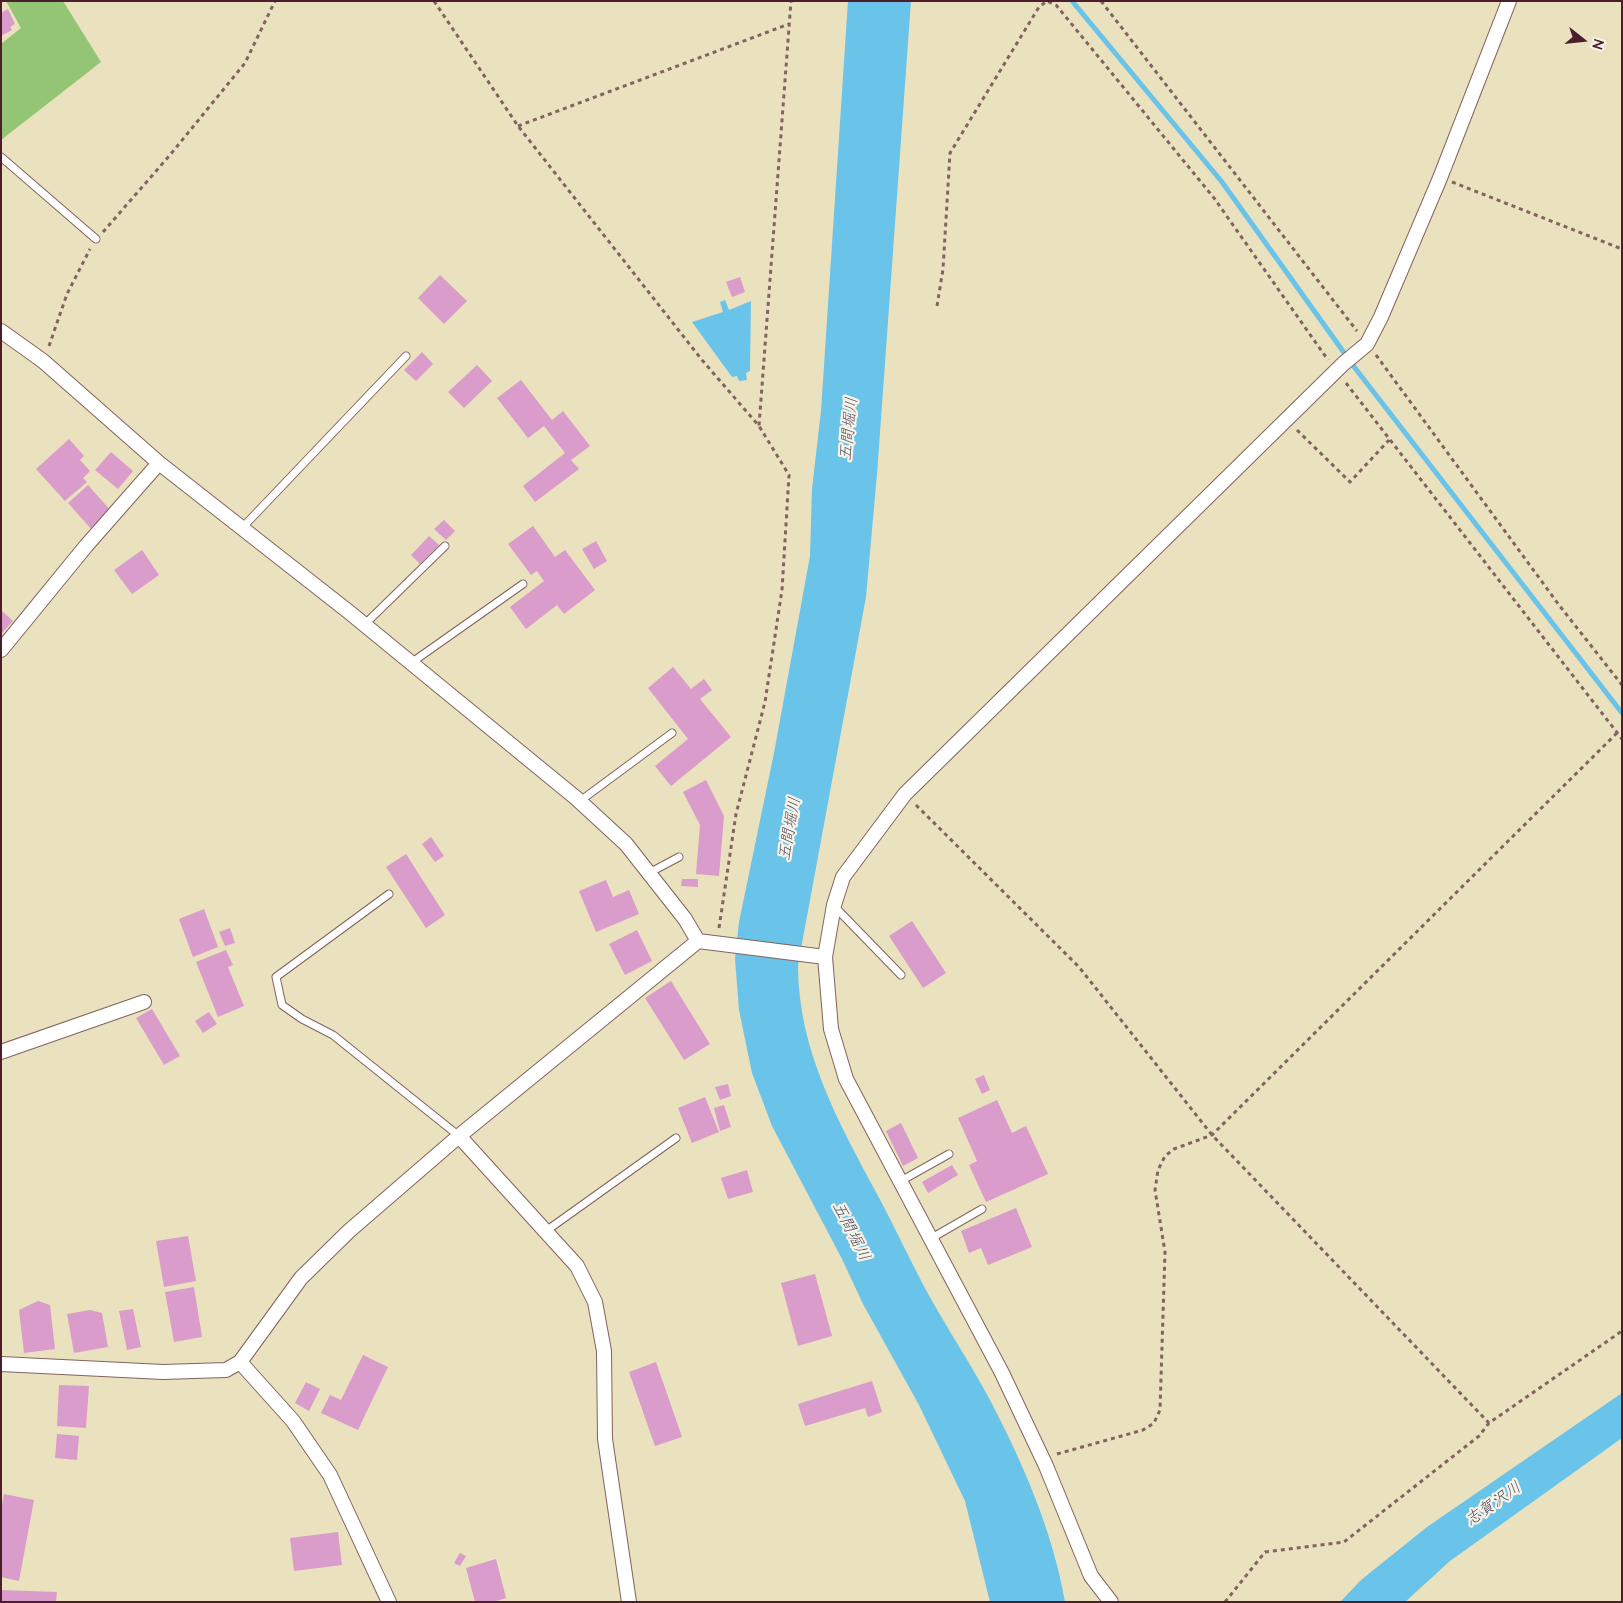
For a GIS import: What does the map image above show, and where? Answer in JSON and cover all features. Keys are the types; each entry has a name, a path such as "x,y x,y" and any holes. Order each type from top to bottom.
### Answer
{"street":[{"path":"1111,1602 1091,1576 1042,1458 1002,1373 846,1079 831,1029 826,957 834,905 844,877 905,794 1286,420 1363,348 1381,317 1440,178 1509,1"},
{"path":"1,331 43,361 160,463 364,625 580,801 626,844 686,919 698,941"},
{"path":"1,650 86,546 160,463"},
{"path":"1,1364 163,1372 226,1370 240,1362 301,1278 349,1231 459,1136 698,941 826,957"},
{"path":"1,1052 144,1002"},
{"path":"459,1136 577,1266 596,1302 604,1351 605,1439 628,1602"},
{"path":"240,1362 293,1421 330,1475 389,1602"}],"lane":[{"path":"1,157 96,240"},
{"path":"242,528 406,356"},
{"path":"364,625 445,546"},
{"path":"410,663 524,584"},
{"path":"580,801 672,733"},
{"path":"650,874 679,857"},
{"path":"389,894 276,977 282,1005 302,1019 333,1035 459,1136"},
{"path":"834,905 901,975"},
{"path":"546,1231 676,1138"},
{"path":"899,1182 949,1154"},
{"path":"930,1239 982,1209"}],"path":[{"path":"43,361 68,294 96,240 170,155 245,63 275,1"},
{"path":"434,1 518,126 702,360 760,426 789,475 782,590 765,702 736,814 716,943"},
{"path":"760,426 791,1"},
{"path":"937,306 944,269 950,153 1039,7 1047,1 1056,6 1214,198 1340,368 1390,440 1622,739"},
{"path":"1101,1 1363,348 1622,685"},
{"path":"518,126 789,24"},
{"path":"1440,178 1622,249"},
{"path":"1286,420 1350,482 1390,440"},
{"path":"1042,1458 1143,1430 1154,1423 1160,1410 1166,1252 1155,1190 1158,1170 1165,1156 1174,1149 1212,1135 1617,732"},
{"path":"905,794 1080,966 1212,1135 1489,1423"},
{"path":"1225,1602 1265,1552 1344,1542 1479,1436 1489,1423 1622,1331"}],"green space":[{"path":"6,1 63,1 101,62 1,140 1,44 21,28"}],"water":[{"name":"五間堀川","path":"848,1 911,1 877,474 866,597 798,965 800,996 813,1056 835,1112 924,1286 990,1400 1025,1473 1045,1524 1060,1576 1065,1602 990,1602 965,1501 919,1405 863,1304 842,1259 772,1126 752,1073 739,1010 735,959 739,922 774,753 810,556 812,489 821,411"},
{"path":"725,300 729,310 751,301 750,371 746,373 747,380 739,381 737,376 732,377 692,322 723,312 720,302"},
{"name":"志賀沢川","path":"1622,1393 1622,1438 1450,1561 1405,1602 1340,1602 1361,1580 1427,1527"}],"building":[{"path":"8,9 15,24 10,27 12,30 1,36 1,13"},
{"path":"440,275 467,301 444,324 418,298"},
{"path":"740,277 745,292 732,297 726,282"},
{"path":"422,352 433,364 416,381 404,370"},
{"path":"477,365 492,381 464,408 448,392"},
{"path":"521,380 552,420 563,411 590,446 571,460 579,469 535,502 523,486 565,453 544,426 528,438 497,398"},
{"path":"69,439 84,456 80,460 90,471 83,478 87,482 65,501 36,469"},
{"path":"111,452 133,471 118,489 95,470"},
{"path":"88,485 113,513 93,531 68,503"},
{"path":"444,520 455,531 446,540 434,529"},
{"path":"533,526 555,557 565,550 595,590 564,614 557,605 526,629 510,607 544,581 537,571 531,575 508,544"},
{"path":"429,536 439,545 420,564 411,555"},
{"path":"596,541 607,561 594,569 582,549"},
{"path":"142,550 159,575 132,594 114,570"},
{"path":"1,610 13,621 1,634"},
{"path":"673,667 691,689 704,679 712,690 700,699 731,737 671,786 655,766 688,739 648,688"},
{"path":"706,780 724,816 719,876 696,874 700,825 683,792"},
{"path":"431,837 444,856 435,862 422,844"},
{"path":"406,854 445,915 426,928 386,867"},
{"path":"682,879 698,879 698,887 681,886"},
{"path":"606,880 613,897 629,890 639,914 596,932 579,891"},
{"path":"204,909 218,947 193,957 179,919"},
{"path":"912,921 946,973 923,988 889,936"},
{"path":"230,928 235,943 225,946 219,932"},
{"path":"637,930 652,961 625,975 609,944"},
{"path":"226,950 233,965 228,967 244,1006 218,1017 196,962"},
{"path":"671,981 710,1044 684,1060 645,998"},
{"path":"152,1009 180,1056 164,1065 136,1018"},
{"path":"209,1012 217,1024 203,1033 195,1021"},
{"path":"984,1075 990,1090 982,1094 975,1079"},
{"path":"728,1084 731,1096 720,1100 715,1087"},
{"path":"705,1097 719,1132 692,1143 678,1108"},
{"path":"997,1100 1012,1133 1026,1126 1048,1174 986,1202 969,1165 977,1161 958,1118"},
{"path":"724,1105 731,1127 720,1131 714,1108"},
{"path":"901,1123 918,1158 903,1166 886,1131"},
{"path":"952,1165 958,1175 928,1193 922,1182"},
{"path":"747,1170 753,1192 728,1199 721,1178"},
{"path":"1016,1208 1032,1247 988,1265 981,1248 969,1253 961,1231"},
{"path":"188,1236 196,1281 164,1287 156,1241"},
{"path":"815,1274 832,1336 798,1346 781,1283"},
{"path":"194,1287 202,1337 174,1342 165,1292"},
{"path":"38,1301 50,1305 55,1349 24,1353 19,1310"},
{"path":"133,1309 141,1347 127,1350 119,1311"},
{"path":"90,1310 102,1313 108,1347 74,1353 67,1314"},
{"path":"363,1355 388,1367 358,1430 321,1413 330,1395 341,1400"},
{"path":"656,1362 682,1437 655,1446 629,1372"},
{"path":"872,1381 882,1412 868,1417 865,1408 805,1426 798,1404"},
{"path":"306,1382 320,1389 309,1411 295,1403"},
{"path":"59,1385 89,1386 86,1428 57,1426"},
{"path":"57,1434 79,1436 77,1460 55,1458"},
{"path":"4,1494 34,1500 19,1581 1,1577 1,1510"},
{"path":"338,1532 342,1565 294,1571 290,1538"},
{"path":"460,1553 466,1556 460,1566 454,1563"},
{"path":"496,1559 506,1598 493,1602 475,1602 466,1568"},
{"path":"1,1590 57,1592 56,1602 1,1602"}],"waterway":[{"path":"1072,1 1222,182 1355,368 1622,713"}]}
